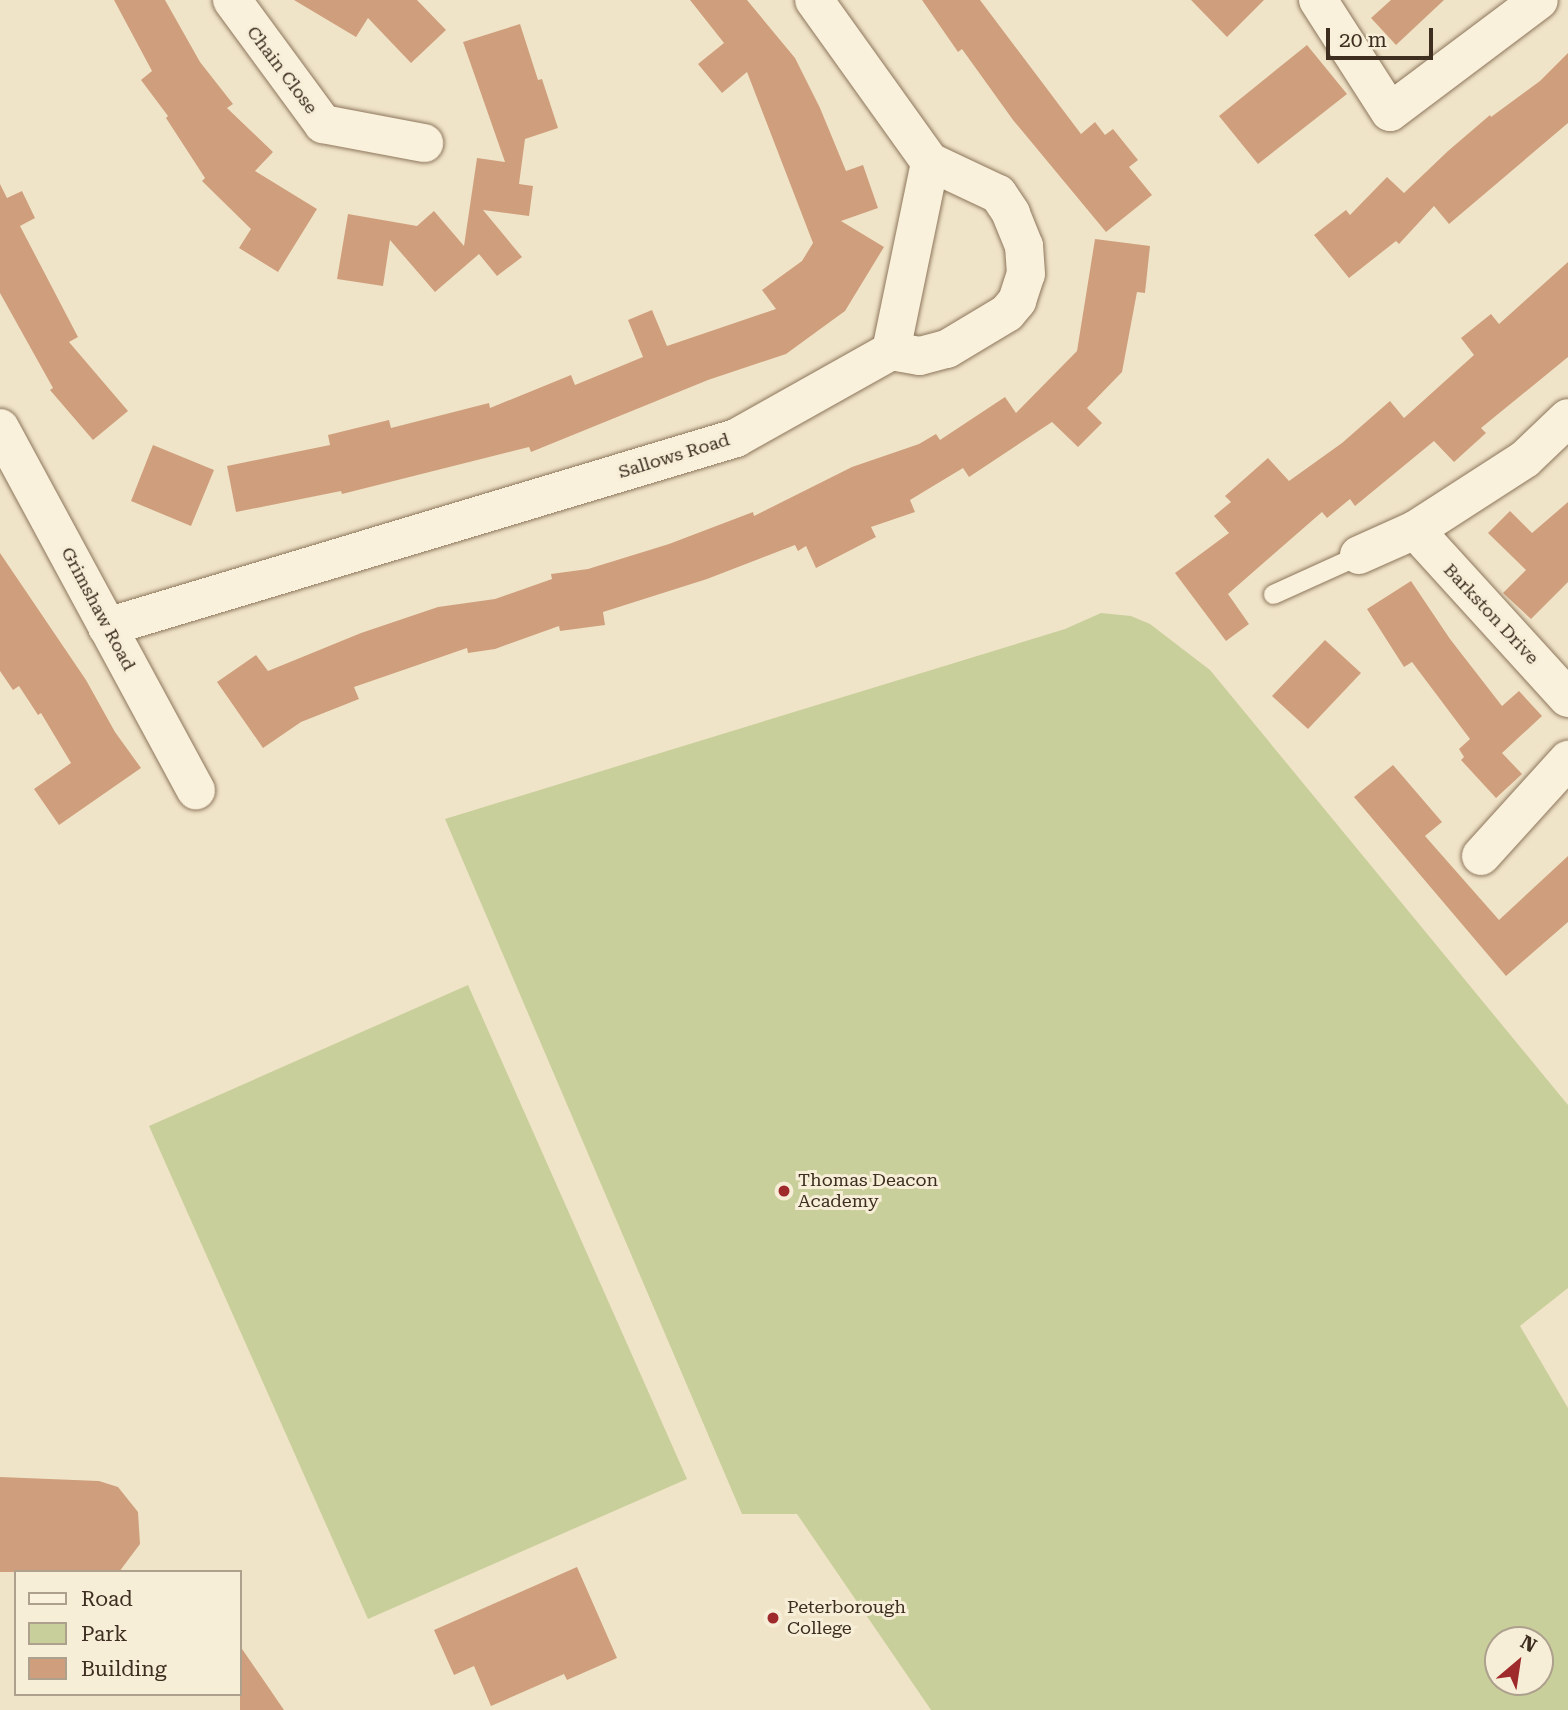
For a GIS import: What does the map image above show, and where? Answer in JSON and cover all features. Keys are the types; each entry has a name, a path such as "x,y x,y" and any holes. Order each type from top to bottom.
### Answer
{"street":[{"name":"Chain Close","path":"232,0 323,124 424,143"},
{"path":"814,0 930,162 998,194 1011,213 1024,246 1026,274 1017,301 1007,313 947,349 920,356 891,351 930,162"},
{"path":"1318,0 1390,112 1539,0"},
{"name":"Sallows Road","path":"107,627 736,438 891,351"},
{"path":"1359,555 1415,530 1525,459 1568,418"},
{"name":"Grimshaw Road","path":"0,428 196,790"},
{"name":"Barkston Drive","path":"1415,530 1568,698"},
{"path":"1481,856 1568,760"}],"lane":[{"path":"1273,594 1359,555"}],"green space":[{"name":"Thomas Deacon Academy","path":"1101,613 1131,616 1150,624 1210,670 1568,1105 1568,1288 1520,1326 1568,1408 1568,1710 931,1710 797,1514 742,1514 445,819 1065,629"},
{"path":"468,985 687,1479 368,1619 149,1126"}],"building":[{"path":"114,0 165,0 200,62 233,104 227,108 273,152 255,171 317,209 278,272 239,248 251,229 202,181 205,178 166,118 168,116 141,80 152,71"},
{"path":"294,0 417,0 446,30 411,63 368,18 356,37"},
{"path":"690,0 747,0 795,58 820,108 846,171 863,165 878,208 841,221 884,247 845,311 786,354 708,380 531,452 529,447 342,494 341,491 236,512 227,466 330,445 328,435 389,420 391,428 489,403 490,408 571,375 575,385 643,357 628,320 652,310 667,346 776,309 762,290 802,261 813,243 747,72 722,93 698,64 724,43"},
{"path":"922,0 980,0 1081,134 1095,122 1105,135 1113,129 1138,160 1129,167 1152,195 1106,232 1013,120 962,49 958,52"},
{"path":"1191,0 1264,0 1227,37"},
{"path":"1391,0 1444,0 1396,45 1371,18"},
{"path":"520,24 538,80 542,79 558,128 525,139 519,184 533,186 529,216 483,210 522,257 497,276 479,254 435,292 390,240 383,286 337,279 348,214 417,226 434,211 464,246 477,158 505,162 463,42"},
{"path":"1307,45 1347,94 1258,164 1219,116"},
{"path":"1568,53 1568,123 1449,224 1434,206 1399,244 1396,241 1349,278 1314,235 1346,210 1350,215 1387,177 1404,193 1490,115 1491,117 1540,81"},
{"path":"0,184 7,198 22,191 35,218 20,226 78,337 69,342 128,411 93,440 50,390 53,388 0,293"},
{"path":"1095,239 1150,246 1145,293 1137,292 1122,372 1087,408 1102,423 1078,447 1052,422 969,477 963,468 910,500 915,512 871,527 876,537 816,568 806,546 798,551 795,545 707,579 603,612 605,625 560,631 559,626 495,649 468,653 467,648 354,687 359,699 301,722 263,748 217,682 256,655 268,671 361,633 438,607 495,599 552,579 551,574 588,569 669,544 753,512 754,516 852,467 919,444 936,434 940,440 1005,397 1016,413 1077,351"},
{"path":"1568,262 1568,357 1481,428 1486,433 1454,462 1434,441 1355,506 1350,499 1327,518 1322,512 1228,594 1249,624 1226,641 1175,573 1229,533 1214,516 1231,502 1225,496 1268,458 1289,481 1342,443 1390,401 1404,418 1474,355 1461,338 1491,314 1499,324"},
{"path":"153,445 214,470 191,526 131,501"},
{"path":"1568,502 1568,582 1531,619 1503,593 1526,570 1488,533 1510,511 1532,533"},
{"path":"0,553 86,680 115,732 141,768 59,825 34,789 71,763 41,713 38,715 19,686 13,690 0,671"},
{"path":"1411,581 1450,639 1502,706 1519,691 1542,716 1502,753 1522,774 1496,798 1461,760 1464,757 1459,749 1470,739 1412,662 1404,667 1367,609"},
{"path":"1325,640 1361,673 1308,729 1272,696"},
{"path":"1393,765 1442,822 1425,836 1499,920 1568,856 1568,922 1506,976 1354,797"},
{"path":"0,1477 99,1481 118,1487 138,1512 140,1544 120,1570 0,1572"},
{"path":"577,1567 617,1658 567,1680 564,1674 491,1706 474,1666 454,1675 434,1630"},
{"path":"242,1649 284,1710 240,1710 242,1696"}],"place":[{"name":"Thomas Deacon Academy","path":"784,1191"},
{"name":"Peterborough College","path":"773,1618"}]}
